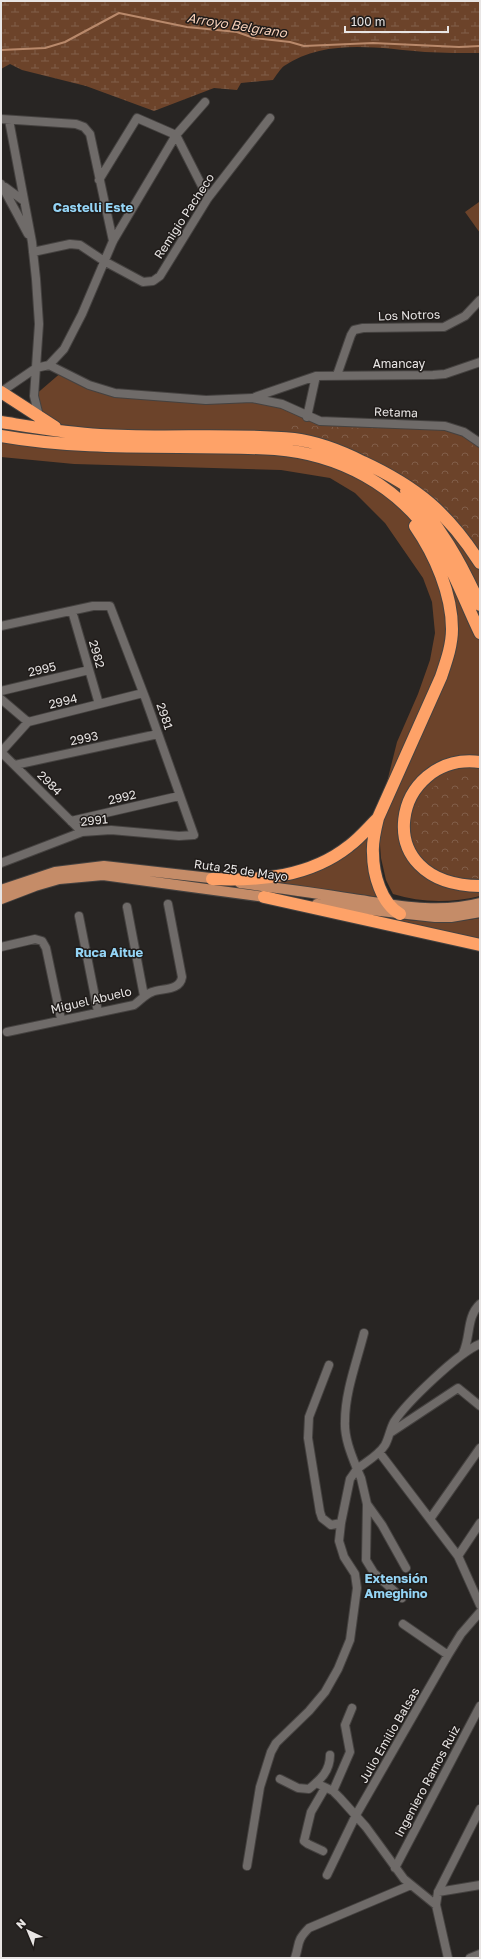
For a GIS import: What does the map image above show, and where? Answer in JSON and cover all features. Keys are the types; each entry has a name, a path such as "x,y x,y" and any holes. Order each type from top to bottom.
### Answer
{"highway":[{"path":"1,392 22,404 40,419 65,431"},
{"path":"1,422 100,435 203,436 295,440 332,448 369,464 396,478 428,500 452,525 480,563"},
{"path":"1,436 109,447 261,448 289,450 314,455 340,463 365,475 393,494 415,515 434,539 452,572 480,633"},
{"path":"369,464 397,483 433,519 453,550 480,605"},
{"path":"393,494 420,534 441,576 451,613 452,630 448,658 441,677 378,818 373,852 374,867 377,880 388,904 400,914"},
{"path":"480,762 458,763 443,767 429,774 417,787 409,800 403,828 410,852 416,862 426,871 449,882 480,886"},
{"path":"212,878 260,879 294,873 310,868 325,862 350,846 378,818"},
{"path":"264,897 480,945"}],"main road":[{"name":"Ruta 25 de Mayo","path":"1,890 55,872 104,866 212,878 388,904 434,909 459,907 480,902"},
{"name":"Ruta 25 de Mayo","path":"1,899 35,886 59,879 103,875 400,914 451,917 480,912"}],"street":[{"path":"48,366 67,344 112,241 176,135 205,102"},
{"path":"100,180 137,118 176,135 208,198"},
{"name":"Remigio Pacheco","path":"104,261 143,282 153,281 160,276 208,198 270,118"},
{"path":"40,419 34,396 39,324 32,242 5,120 76,124 84,127 90,134 112,241"},
{"path":"2,185 24,201"},
{"path":"2,185 32,242"},
{"path":"33,252 70,244 80,245 104,261"},
{"name":"Los Notros","path":"337,375 354,330 363,328 444,327 464,316 480,300"},
{"name":"Amancay","path":"252,398 316,376 433,375 451,372 480,362"},
{"path":"1,392 36,368 48,366 89,385 116,393 206,400 252,398"},
{"path":"307,417 316,376"},
{"name":"Retama","path":"252,398 282,404 307,417 320,421 445,426 464,432 480,444"},
{"name":"2981","path":"72,611 93,606 110,606 194,835"},
{"path":"1,626 72,611"},
{"name":"2982","path":"72,611 99,704"},
{"name":"2995","path":"1,691 89,670"},
{"name":"2994","path":"28,722 143,693"},
{"path":"1,699 28,722 1,752"},
{"name":"2993","path":"15,765 158,734"},
{"name":"2984","path":"1,752 82,832"},
{"name":"2992","path":"71,821 180,796"},
{"name":"2991","path":"1,863 82,832 111,830 179,836 194,835"},
{"path":"1,885 16,884"},
{"name":"Miguel Abuelo","path":"7,1032 61,1019 134,1005 144,996 152,992 178,986 182,982 182,977 168,904"},
{"path":"127,907 144,996"},
{"path":"79,916 98,1012"},
{"path":"1,947 35,939 42,941 46,948 61,1019"},
{"path":"462,1354 467,1344 472,1314 480,1304"},
{"path":"364,1333 346,1407 344,1423 350,1452 361,1478 367,1504 366,1560 369,1566 402,1598"},
{"path":"247,1866 260,1787 276,1742 309,1711 325,1692 338,1669 350,1640 357,1588 355,1574 344,1557 339,1541 350,1479 357,1469 379,1452 390,1433 393,1423 415,1398 462,1354 480,1344"},
{"path":"328,1365 308,1417 308,1438 322,1518 331,1525 341,1523"},
{"path":"390,1433 458,1388 480,1406"},
{"path":"430,1519 480,1448"},
{"path":"379,1452 458,1556 480,1606"},
{"path":"367,1504 382,1525 406,1568"},
{"path":"458,1556 480,1522"},
{"name":"Julio Emilio Balsas","path":"327,1875 356,1815 448,1655 461,1634 480,1612"},
{"path":"403,1624 448,1655"},
{"name":"Ingeniero Ramos Ruiz","path":"395,1868 480,1706"},
{"path":"323,1851 304,1841 311,1812 329,1789 350,1752 344,1726 352,1708"},
{"path":"280,1779 304,1789 309,1789 327,1772 330,1763 330,1755"},
{"path":"316,1783 329,1789 356,1815 395,1868 411,1885 436,1905"},
{"path":"448,1958 436,1905 438,1892 479,1812"},
{"path":"296,1957 297,1946 301,1936 309,1928 411,1885"},
{"path":"438,1892 480,1885"}],"green space":[{"path":"1,1 480,1 480,53 425,52 371,47 335,48 317,51 300,57 284,66 273,80 241,83 237,90 214,88 154,111 86,86 22,70 10,64 1,69"},
{"path":"479,202 480,203 480,233 465,212"},
{"path":"63,371 115,393 252,398 307,417 445,426 480,443 480,896 447,901 414,899 393,894 386,880 381,858 378,818 397,742 418,694 430,660 435,633 432,602 423,578 385,523 355,493 330,478 281,470 74,464 1,457 1,422 63,431 40,419 34,396"},
{"path":"284,425 430,431 457,437 469,443 480,452 480,554 472,541 449,513 410,479 343,447 302,435"},
{"path":"471,771 480,772 480,878 453,875 432,864 419,849 414,830 416,812 426,794 444,780"},
{"path":"370,831 380,897 261,883 279,880"},
{"path":"324,908 382,917 421,921 441,922 480,918 480,942"}],"waterway":[{"name":"Arroyo Belgrano","path":"1,50 45,48 65,42 119,13 187,27 237,32 254,38 290,42 304,46 373,43 459,47 480,46"}],"district":[{"name":"Castelli Este","path":"93,207"},
{"name":"Ruca Aitue","path":"109,952"},
{"name":"Extensión Ameghino","path":"396,1586"}]}
